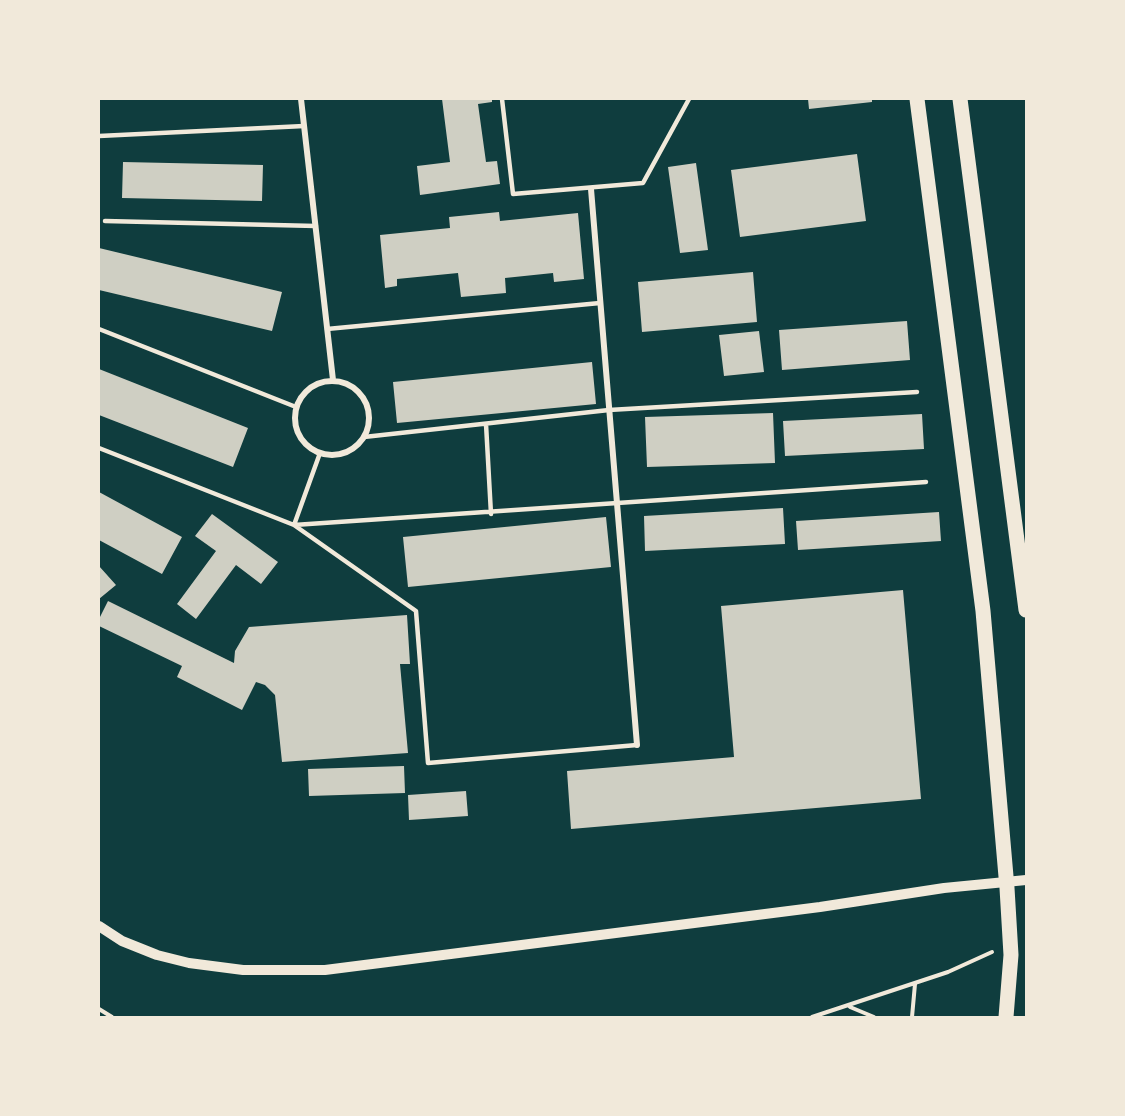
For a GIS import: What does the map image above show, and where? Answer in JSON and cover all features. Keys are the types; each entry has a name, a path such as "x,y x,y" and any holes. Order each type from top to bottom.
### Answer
{"main road":[{"path":"917,99 983,611 1007,882 1010,944 1006,1017"},
{"path":"960,99 1022,542 1026,610"}],"street":[{"path":"301,99 333,380"},
{"path":"591,189 637,745"},
{"path":"333,380 345,383 364,400 369,412 368,425 364,437 355,447 344,453 320,453 310,448 296,429 296,406 309,388 333,380"},
{"path":"99,926 122,941 156,955 189,963 243,970 325,970 1026,880"}],"lane":[{"path":"502,99 513,194 643,183 689,99"},
{"path":"99,136 304,126"},
{"path":"105,221 315,226"},
{"path":"327,328 600,303"},
{"path":"99,329 296,406"},
{"path":"364,437 609,410 917,392"},
{"path":"486,424 491,514"},
{"path":"99,448 294,525 416,611 428,763 637,745"},
{"path":"294,525 320,453"},
{"path":"294,525 491,514 617,502 927,482"}],"path":[{"path":"812,1017 915,984 1010,944"},
{"path":"912,1017 915,984"},
{"path":"849,1006 874,1017"},
{"path":"99,1009 112,1017"}],"building":[{"path":"442,99 492,99 492,102 478,104 486,162 497,161 500,184 420,195 417,166 450,162"},
{"path":"808,99 872,99 872,102 809,109"},
{"path":"857,154 866,221 740,237 731,170"},
{"path":"123,162 263,165 262,201 122,198"},
{"path":"696,163 708,250 680,253 668,167"},
{"path":"499,212 500,221 578,213 584,279 554,282 553,273 505,278 506,293 461,297 458,273 397,279 397,286 385,288 380,235 450,228 449,217"},
{"path":"99,248 282,292 272,331 99,290"},
{"path":"753,272 757,322 642,332 638,282"},
{"path":"907,321 910,360 782,370 779,330"},
{"path":"759,331 764,372 724,376 719,335"},
{"path":"592,362 596,404 397,423 393,382"},
{"path":"99,369 248,428 233,467 99,415"},
{"path":"773,413 775,463 647,467 645,417"},
{"path":"922,414 924,449 785,456 783,421"},
{"path":"99,492 182,537 162,574 99,540"},
{"path":"783,508 785,544 645,551 644,516"},
{"path":"939,512 941,541 798,550 796,521"},
{"path":"212,514 278,562 261,584 236,565 196,619 177,604 216,551 195,536"},
{"path":"606,517 611,567 408,587 403,537"},
{"path":"99,566 116,585 99,599"},
{"path":"903,590 921,799 571,829 567,771 734,757 721,606"},
{"path":"108,601 234,663 235,651 249,627 407,615 410,664 400,664 408,753 282,762 275,695 265,685 256,682 242,710 177,677 182,666 99,626 99,619"},
{"path":"404,766 405,793 309,796 308,769"},
{"path":"466,791 468,816 409,820 408,795"}]}
